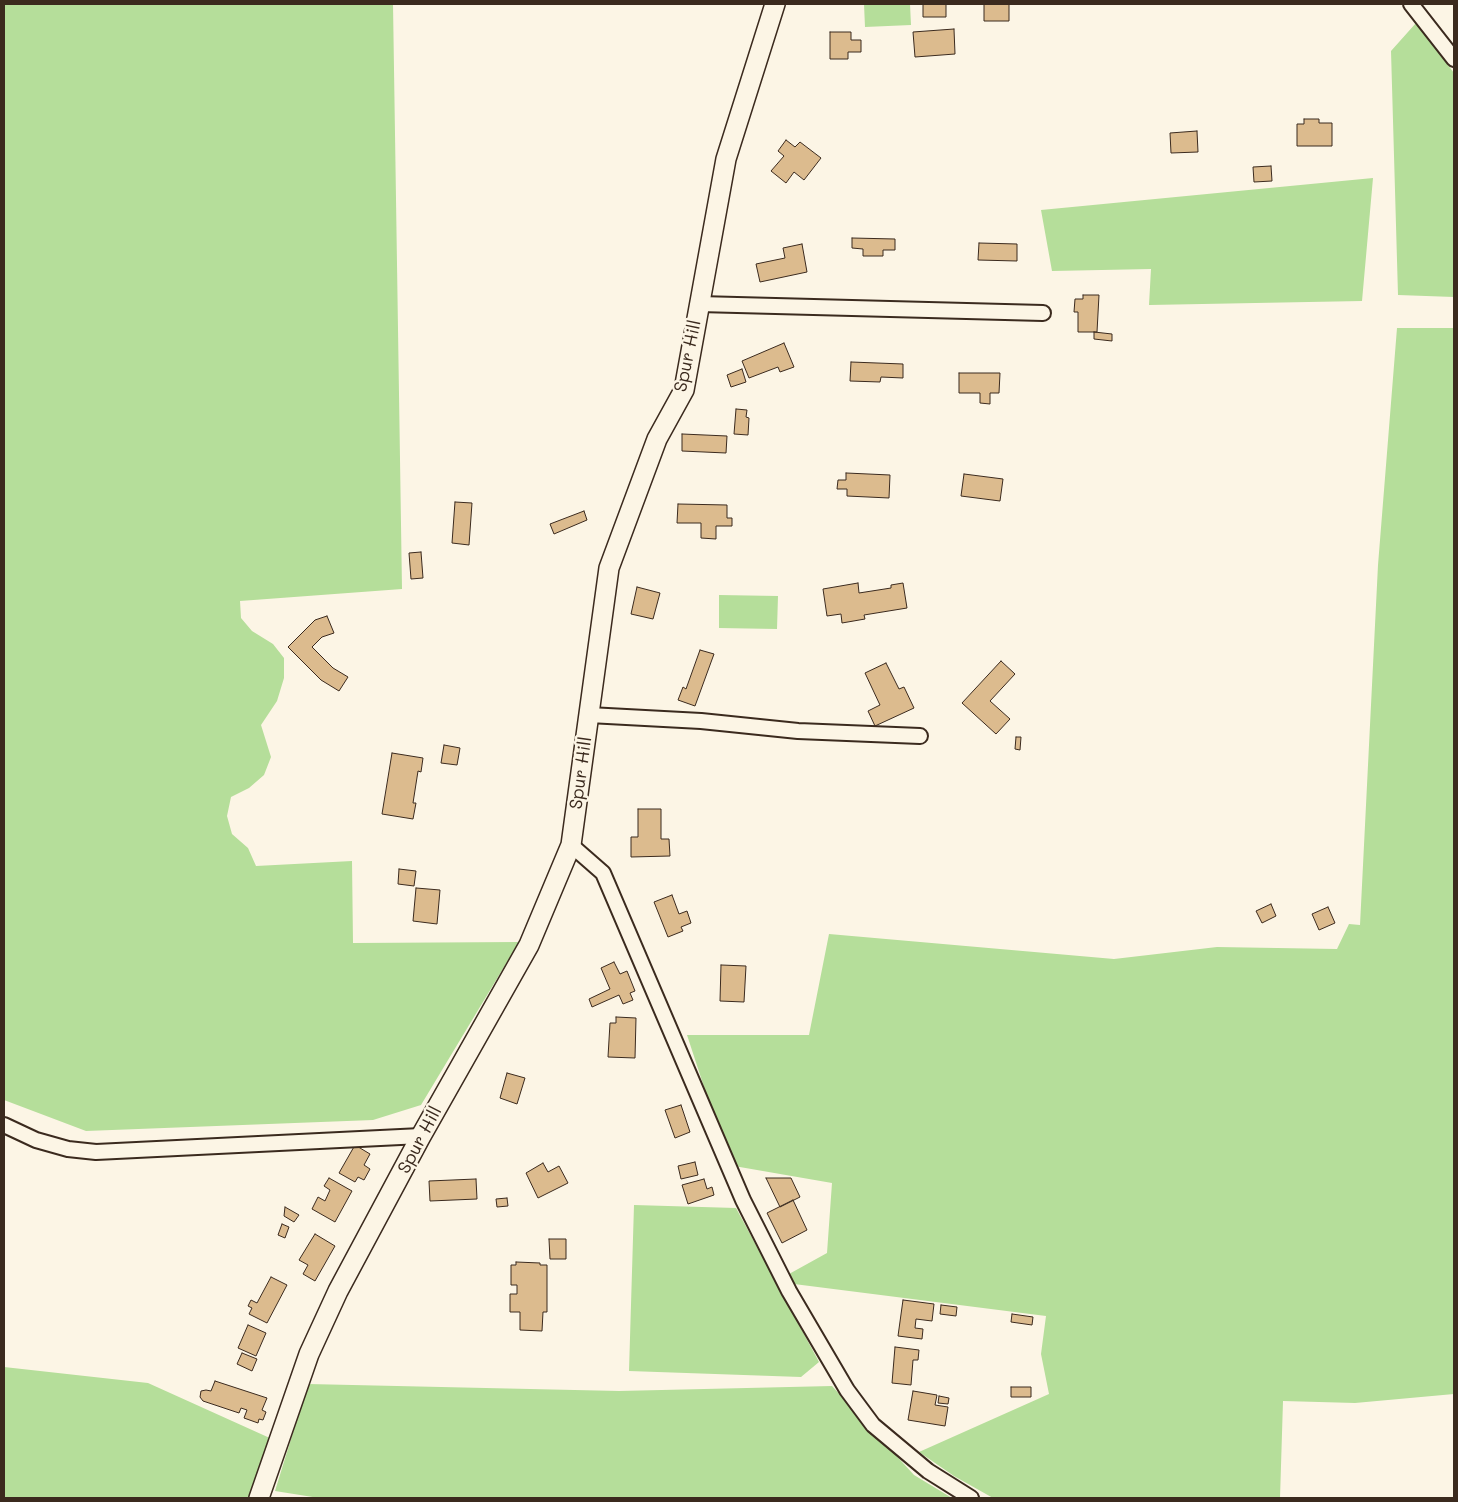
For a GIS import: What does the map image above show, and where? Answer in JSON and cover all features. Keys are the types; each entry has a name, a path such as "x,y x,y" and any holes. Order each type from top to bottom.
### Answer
{"street":[{"name":"Spur Hill","path":"259,1498 309,1354 338,1291 421,1136 529,945 572,845 601,615 612,556 657,438 684,390 726,159 775,4"},
{"path":"1411,4 1454,60"},
{"path":"699,304 1043,313"},
{"path":"589,715 701,721 798,731 920,736"},
{"path":"572,845 603,873 742,1200 789,1291 847,1390 873,1425 928,1471 971,1498"},
{"path":"4,1124 36,1140 68,1149 96,1152 421,1136"}],"green space":[{"path":"4,4 393,4 402,589 240,601 241,618 252,631 273,644 284,658 284,678 277,701 261,725 271,757 264,775 249,788 231,797 227,816 232,834 248,848 256,866 352,861 353,943 519,942 421,1105 373,1120 86,1131 4,1100"},
{"path":"864,4 910,4 911,25 865,27"},
{"path":"1416,23 1454,73 1454,297 1398,295 1391,51"},
{"path":"1373,178 1362,301 1149,305 1151,269 1052,271 1041,210"},
{"path":"1397,328 1454,328 1454,1394 1355,1403 1283,1401 1280,1498 993,1498 954,1476 919,1452 1049,1394 1041,1354 1046,1316 794,1284 789,1274 827,1253 832,1183 734,1166 708,1099 687,1035 809,1035 829,934 1114,959 1217,947 1337,949 1349,924 1360,925 1378,565"},
{"path":"719,595 778,596 777,629 719,628"},
{"path":"634,1205 736,1208 819,1362 801,1377 629,1371"},
{"path":"4,1367 148,1383 272,1439 249,1498 4,1498"},
{"path":"308,1384 619,1391 832,1386 914,1475 952,1498 319,1498 275,1491"}],"building":[{"path":"923,4 946,4 946,17 923,17"},
{"path":"984,4 1009,4 1009,21 984,21"},
{"path":"954,29 955,54 915,57 913,32"},
{"path":"830,32 851,32 851,40 861,40 861,52 848,52 848,59 830,59"},
{"path":"1304,119 1319,119 1319,123 1332,123 1332,146 1297,146 1297,124 1304,124"},
{"path":"1197,131 1198,152 1171,153 1170,133"},
{"path":"786,140 795,147 800,142 821,158 804,180 794,172 786,183 771,171 784,156 778,151"},
{"path":"1271,166 1272,181 1254,182 1253,167"},
{"path":"852,238 895,239 895,250 883,250 883,256 863,256 863,249 852,248"},
{"path":"979,243 1017,244 1017,261 978,260"},
{"path":"802,244 807,272 760,282 756,264 785,258 783,248"},
{"path":"1083,295 1099,295 1097,332 1078,332 1078,312 1074,312 1075,299 1083,299"},
{"path":"1094,332 1112,334 1112,341 1094,339"},
{"path":"784,343 794,367 780,372 778,367 749,378 742,361"},
{"path":"851,362 903,364 903,378 881,377 880,382 850,381"},
{"path":"742,369 746,382 731,387 727,375"},
{"path":"959,373 1000,373 999,393 990,393 990,404 980,403 980,393 959,393"},
{"path":"736,409 747,410 746,417 749,418 748,435 734,434"},
{"path":"682,434 727,436 726,453 682,451"},
{"path":"846,473 890,475 889,498 847,496 847,489 837,489 838,480 846,480"},
{"path":"964,474 1003,479 1000,501 961,496"},
{"path":"455,502 472,503 469,545 452,543"},
{"path":"678,504 727,505 727,518 732,518 732,526 716,526 716,539 701,538 701,523 677,523"},
{"path":"584,511 587,520 554,534 550,524"},
{"path":"421,552 423,578 411,579 409,553"},
{"path":"858,583 859,593 891,588 891,585 903,583 907,608 864,615 865,619 842,623 841,614 827,616 823,589"},
{"path":"637,587 660,593 653,619 631,614"},
{"path":"327,616 334,633 322,637 312,647 333,668 348,677 339,691 321,680 288,647 315,620"},
{"path":"700,650 714,654 695,706 678,700 683,687 686,689"},
{"path":"1001,661 1015,674 990,701 1010,719 996,734 962,703"},
{"path":"886,663 899,689 904,687 914,708 875,726 868,711 880,705 865,673"},
{"path":"1016,737 1021,737 1020,750 1015,749"},
{"path":"444,745 460,748 457,765 441,763"},
{"path":"392,753 423,758 421,772 418,771 413,803 416,803 413,819 382,814"},
{"path":"638,809 661,809 661,839 669,839 670,856 631,857 631,837 638,837"},
{"path":"399,869 416,871 414,886 398,884"},
{"path":"416,888 440,890 437,924 413,921"},
{"path":"672,895 679,914 687,911 691,923 681,927 683,931 668,937 654,902"},
{"path":"1271,904 1276,916 1262,923 1256,911"},
{"path":"1328,907 1335,923 1319,930 1312,914"},
{"path":"614,962 620,974 627,971 635,991 630,993 633,1000 623,1004 619,995 592,1007 589,999 610,989 601,968"},
{"path":"721,965 746,966 744,1002 720,1001"},
{"path":"616,1017 636,1018 635,1058 608,1057 610,1023 616,1023"},
{"path":"507,1073 525,1078 517,1104 500,1098"},
{"path":"681,1105 690,1132 675,1138 665,1110"},
{"path":"355,1145 370,1154 364,1165 370,1169 364,1180 358,1177 355,1182 339,1173"},
{"path":"695,1162 698,1175 681,1179 678,1166"},
{"path":"543,1163 548,1172 559,1166 568,1183 538,1198 526,1173"},
{"path":"329,1178 352,1191 335,1222 312,1209 318,1197 325,1201 330,1190 324,1186"},
{"path":"766,1178 791,1178 800,1197 780,1207"},
{"path":"476,1179 477,1199 430,1201 429,1181"},
{"path":"704,1179 707,1189 712,1187 714,1195 688,1204 682,1185"},
{"path":"507,1198 508,1206 497,1207 496,1199"},
{"path":"793,1200 807,1230 782,1243 767,1213"},
{"path":"285,1207 299,1215 294,1222 284,1216"},
{"path":"282,1224 289,1227 285,1238 278,1235"},
{"path":"315,1234 335,1246 315,1281 303,1274 308,1265 299,1260"},
{"path":"549,1239 566,1239 566,1259 550,1259"},
{"path":"516,1262 547,1265 547,1312 543,1312 542,1331 520,1330 520,1312 510,1312 510,1294 517,1294 517,1285 511,1285 511,1265 516,1265"},
{"path":"271,1277 287,1285 267,1323 249,1314 252,1308 248,1306 251,1300 257,1303"},
{"path":"903,1300 934,1304 932,1321 916,1319 915,1328 923,1329 922,1339 898,1336"},
{"path":"941,1305 957,1307 956,1316 940,1314"},
{"path":"1012,1314 1033,1317 1032,1325 1011,1322"},
{"path":"248,1325 266,1333 256,1356 238,1348"},
{"path":"895,1347 919,1350 918,1360 913,1360 911,1385 892,1383"},
{"path":"242,1353 257,1359 252,1371 237,1364"},
{"path":"215,1381 267,1398 262,1410 266,1412 263,1420 259,1419 258,1423 244,1418 247,1410 241,1408 239,1413 203,1401 200,1397 201,1391 211,1391"},
{"path":"1011,1387 1031,1387 1031,1397 1011,1397"},
{"path":"913,1391 937,1395 935,1405 948,1407 945,1426 908,1420"},
{"path":"939,1396 949,1398 948,1404 938,1403"}]}
